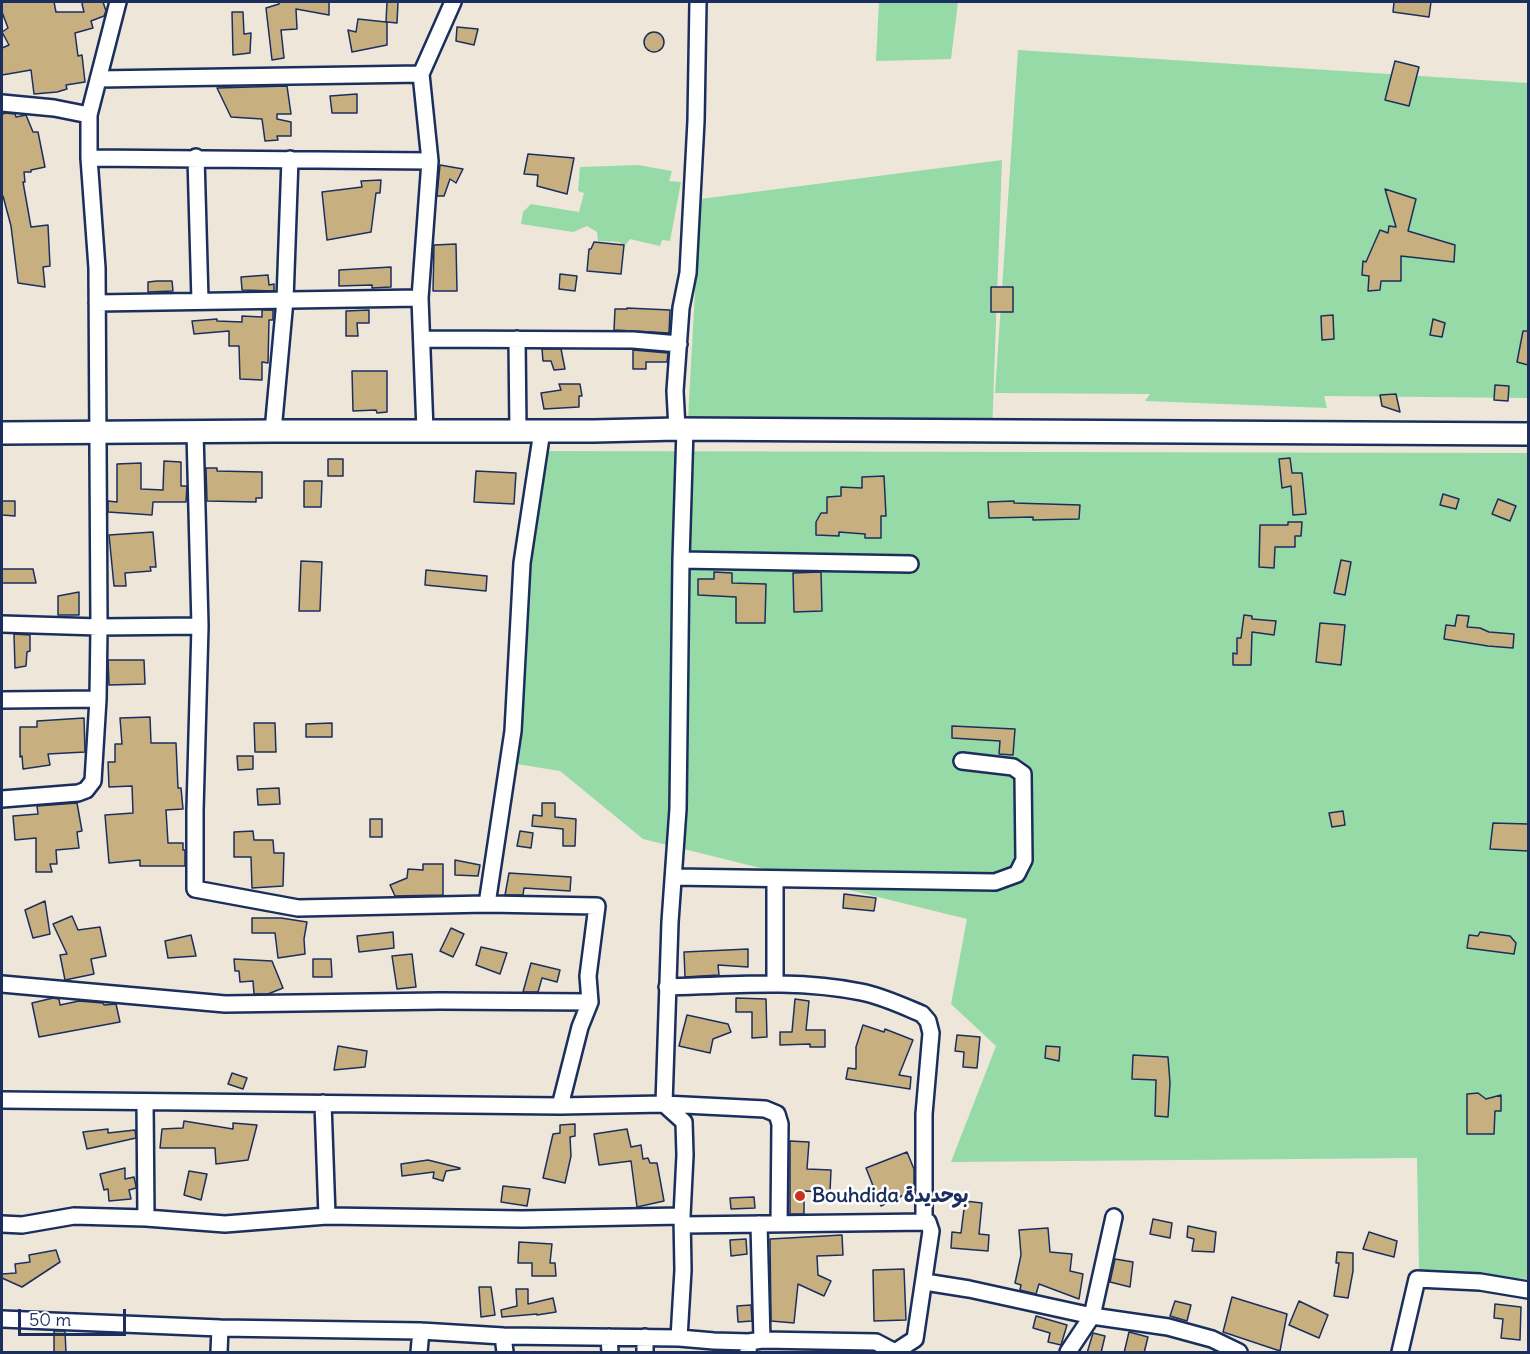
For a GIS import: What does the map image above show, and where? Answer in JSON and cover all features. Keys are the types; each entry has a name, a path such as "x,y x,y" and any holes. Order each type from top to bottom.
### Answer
{"street":[{"path":"2,799 78,793 87,790 93,781 98,699 98,433 97,268 89,158 89,115 118,2"},
{"path":"425,430 420,298 430,161 421,74 453,2"},
{"path":"679,1338 683,1269 684,1122 664,1104 667,987 678,809 681,711 681,429 675,391 689,250 696,121 698,2"},
{"path":"98,79 421,74"},
{"path":"2,103 54,108 89,115"},
{"path":"89,158 196,157 430,161"},
{"path":"196,157 200,301"},
{"path":"273,431 285,300 290,159"},
{"path":"97,303 420,298"},
{"path":"422,339 633,340 678,344"},
{"path":"517,339 518,431"},
{"path":"2,434 681,429 1528,434"},
{"path":"487,904 513,730 522,563 542,431"},
{"path":"195,432 200,626 195,889 298,908 487,904 597,906 588,976 590,1002 580,1027 560,1106"},
{"path":"681,560 909,564"},
{"path":"2,624 99,627 200,626"},
{"path":"2,700 98,699"},
{"path":"674,877 995,882 1017,874 1024,860 1023,774 1013,767 962,761"},
{"path":"774,984 775,879"},
{"path":"2,984 225,1004 440,1001 590,1002"},
{"path":"667,987 774,984 863,992 922,1014 928,1021 931,1033 924,1114 924,1221"},
{"path":"2,1100 560,1106 664,1104 765,1109 777,1114 780,1124 779,1224"},
{"path":"145,1102 146,1218"},
{"path":"323,1103 327,1216"},
{"path":"2,1224 22,1225 74,1216 146,1218 225,1224 327,1216 759,1224 924,1221 928,1222 932,1231 915,1340 895,1352 876,1342 753,1345 679,1338 645,1345 609,1345 421,1331 220,1328 2,1319"},
{"path":"1068,1353 1092,1316 1114,1217"},
{"path":"753,1345 759,1224"},
{"path":"1400,1353 1417,1279 1480,1282 1528,1290"},
{"path":"925,1282 969,1289 1092,1316 1168,1327 1212,1339 1237,1352"},
{"path":"219,1353 220,1328"},
{"path":"419,1353 421,1331"},
{"path":"503,1336 505,1353"}],"green space":[{"path":"879,2 958,2 951,59 876,61"},
{"path":"1018,50 1528,83 1528,398 1324,396 1327,408 1145,401 1150,394 995,393"},
{"path":"1002,160 992,432 688,419 700,199"},
{"path":"638,165 672,171 669,181 681,182 670,241 662,240 660,246 630,239 624,247 621,247 620,242 598,241 597,232 587,226 573,232 521,224 523,212 531,204 579,212 584,193 578,191 580,167"},
{"path":"541,451 1528,453 1528,1279 1419,1273 1417,1158 951,1162 996,1046 951,1004 967,919 643,839 560,771 504,762"}],"building":[{"path":"2,2 54,2 56,12 84,12 83,2 103,2 106,11 104,16 91,21 93,28 75,33 78,56 82,55 85,82 66,85 67,89 57,92 34,94 31,70 2,75 2,48 9,45 2,32 8,28 2,12"},
{"path":"279,2 329,2 329,15 296,9 297,29 281,30 284,58 272,60 266,8 279,4"},
{"path":"387,2 398,2 397,23 387,22 387,45 352,52 348,30 356,32 358,19 386,22"},
{"path":"1394,2 1431,2 1429,17 1393,12"},
{"path":"232,12 243,12 244,34 251,33 250,53 233,55"},
{"path":"457,27 478,29 474,45 456,41"},
{"path":"654,32 661,35 664,42 661,49 654,52 647,49 644,42 647,35"},
{"path":"1395,61 1419,67 1409,106 1385,100"},
{"path":"287,86 291,114 277,114 277,119 291,122 291,136 277,136 278,140 265,141 262,119 231,117 217,88"},
{"path":"357,94 357,113 332,113 330,96"},
{"path":"15,114 16,117 26,115 33,132 38,132 45,167 24,172 25,182 23,182 31,227 48,225 50,266 43,267 45,287 18,283 11,226 2,196 2,115"},
{"path":"528,154 574,158 567,194 537,186 538,175 524,174"},
{"path":"440,165 463,169 456,183 450,179 444,196 437,196"},
{"path":"381,180 380,193 376,193 371,232 327,240 322,192 362,187 361,181"},
{"path":"1385,189 1416,199 1408,231 1455,245 1454,262 1401,256 1401,281 1381,281 1380,290 1368,291 1369,276 1362,275 1363,261 1366,262 1380,230 1388,233 1389,226 1396,227"},
{"path":"594,242 624,245 621,274 587,271 589,249"},
{"path":"456,244 457,291 433,291 434,245"},
{"path":"391,267 391,287 339,286 339,270"},
{"path":"560,274 577,276 575,291 559,289"},
{"path":"268,275 269,285 274,284 274,291 242,290 241,277"},
{"path":"172,281 173,291 148,292 148,282"},
{"path":"991,287 1013,287 1013,312 991,312"},
{"path":"615,309 670,310 669,333 614,330"},
{"path":"262,310 273,310 273,320 269,320 268,363 262,362 262,380 240,379 239,346 229,346 229,331 194,334 192,321 217,319 217,321 242,322 242,316 262,317"},
{"path":"369,310 369,323 357,323 358,336 346,336 346,311"},
{"path":"1333,315 1334,339 1322,340 1321,316"},
{"path":"1433,319 1445,323 1442,337 1430,335"},
{"path":"1523,331 1528,331 1528,365 1517,362"},
{"path":"542,349 561,349 565,369 554,370 551,361 543,361"},
{"path":"633,350 668,353 667,362 646,362 646,369 633,369"},
{"path":"352,371 387,371 387,412 353,411"},
{"path":"559,384 580,384 582,396 579,396 579,407 544,409 541,393 561,390"},
{"path":"1495,385 1509,386 1508,401 1494,400"},
{"path":"1396,394 1400,412 1382,406 1380,395"},
{"path":"1290,458 1292,473 1302,473 1306,514 1293,515 1291,486 1282,488 1279,459"},
{"path":"328,459 343,459 343,476 328,476"},
{"path":"164,461 181,462 181,486 187,486 186,502 153,502 152,515 108,512 108,501 117,502 117,464 141,463 141,489 163,490"},
{"path":"206,468 217,468 217,471 262,472 262,498 256,498 256,502 207,501"},
{"path":"476,471 516,473 514,504 474,502"},
{"path":"884,476 886,516 881,516 881,538 865,538 865,534 839,532 839,536 816,535 816,522 821,513 827,513 827,497 841,496 841,487 862,488 862,477"},
{"path":"304,481 322,481 321,507 304,507"},
{"path":"1443,494 1459,499 1456,509 1440,505"},
{"path":"1498,499 1516,506 1510,521 1492,514"},
{"path":"2,501 15,501 15,516 2,515"},
{"path":"1014,501 1014,503 1080,505 1079,519 989,518 988,502"},
{"path":"1288,522 1302,522 1301,536 1295,536 1295,547 1275,547 1274,568 1259,567 1260,525 1288,525"},
{"path":"153,532 156,567 150,567 151,571 125,573 126,586 114,586 109,535"},
{"path":"1341,560 1351,562 1345,595 1334,593"},
{"path":"301,561 322,562 320,611 299,611"},
{"path":"2,569 33,569 36,583 2,583"},
{"path":"426,570 487,576 486,591 425,585"},
{"path":"714,572 732,573 732,583 766,584 765,623 736,623 736,597 698,595 698,579 714,579"},
{"path":"821,572 822,611 794,612 793,573"},
{"path":"79,592 79,615 58,615 58,596"},
{"path":"1244,615 1252,616 1252,619 1276,621 1274,635 1252,632 1251,665 1233,665 1233,653 1237,654 1237,638 1241,638"},
{"path":"1457,615 1469,616 1467,627 1514,634 1513,648 1444,639 1446,625 1455,626"},
{"path":"1320,623 1345,625 1341,665 1316,662"},
{"path":"14,634 30,635 30,651 27,652 26,666 15,668"},
{"path":"108,660 144,660 145,684 109,685"},
{"path":"150,717 151,743 176,743 178,788 181,788 183,809 166,810 168,843 183,843 185,866 140,866 140,860 109,863 105,815 133,813 132,786 109,787 108,762 115,762 115,744 122,744 120,718"},
{"path":"84,718 85,752 48,754 50,765 23,769 22,756 20,757 20,727 37,727 37,721"},
{"path":"254,723 275,723 276,752 255,752"},
{"path":"332,723 332,737 306,737 306,724"},
{"path":"952,726 1015,729 1013,755 999,754 1000,741 952,738"},
{"path":"237,756 253,756 253,769 238,770"},
{"path":"279,788 280,804 258,805 257,789"},
{"path":"77,803 82,831 77,832 79,848 56,850 57,864 50,864 52,872 36,872 36,838 15,840 13,816 38,814 37,806"},
{"path":"542,803 555,803 555,817 576,819 575,846 563,846 563,829 532,826 533,815 542,816"},
{"path":"1343,811 1345,825 1332,827 1329,813"},
{"path":"370,819 382,819 382,837 370,837"},
{"path":"1493,823 1528,824 1528,851 1490,849"},
{"path":"253,831 254,840 273,840 274,853 284,853 283,886 252,888 251,857 234,857 234,832"},
{"path":"520,831 533,833 531,848 517,846"},
{"path":"455,860 480,865 478,876 455,875"},
{"path":"423,864 443,864 443,895 395,896 390,885 407,878 408,869 423,870"},
{"path":"509,873 571,877 570,891 524,888 523,895 505,895"},
{"path":"844,894 876,898 874,911 843,908"},
{"path":"45,901 50,934 33,938 25,910"},
{"path":"72,916 78,930 100,927 106,956 91,959 94,974 65,980 60,955 67,954 53,924"},
{"path":"252,918 281,918 307,922 304,939 305,954 278,958 275,933 252,933"},
{"path":"451,928 464,934 453,957 440,951"},
{"path":"393,932 394,948 359,952 357,936"},
{"path":"1480,932 1510,936 1516,943 1514,954 1467,948 1469,935 1478,936"},
{"path":"191,935 196,956 168,958 165,941"},
{"path":"481,947 507,953 500,974 476,965"},
{"path":"748,949 748,967 718,965 719,975 685,977 684,952"},
{"path":"412,954 416,987 397,989 392,956"},
{"path":"234,959 272,961 283,988 268,994 254,994 253,981 240,982 239,971 235,971"},
{"path":"313,959 331,959 332,977 313,977"},
{"path":"531,963 560,970 557,982 542,978 538,992 523,992"},
{"path":"53,998 59,999 60,1005 79,1001 103,1003 104,1005 116,1004 120,1022 39,1037 32,1003"},
{"path":"736,998 766,999 767,1037 752,1038 752,1012 736,1012"},
{"path":"795,999 809,1001 806,1030 825,1030 825,1047 810,1047 810,1044 780,1045 780,1032 792,1032"},
{"path":"687,1015 728,1024 731,1032 713,1039 710,1053 679,1046"},
{"path":"863,1025 884,1032 885,1029 913,1040 899,1075 911,1077 910,1089 846,1079 848,1068 856,1069 856,1047"},
{"path":"957,1035 980,1037 977,1068 963,1067 964,1052 955,1051"},
{"path":"338,1046 367,1051 365,1067 334,1070"},
{"path":"1046,1046 1060,1047 1059,1061 1045,1058"},
{"path":"1133,1055 1168,1057 1170,1083 1168,1117 1155,1116 1156,1080 1132,1079"},
{"path":"232,1073 247,1078 243,1089 228,1084"},
{"path":"1478,1093 1486,1099 1501,1095 1501,1111 1495,1111 1494,1134 1467,1134 1467,1094"},
{"path":"184,1121 233,1129 233,1123 257,1125 248,1160 216,1164 215,1148 160,1148 162,1129 183,1128"},
{"path":"575,1124 575,1136 570,1137 571,1156 565,1183 543,1178 553,1134 560,1133 560,1125"},
{"path":"108,1129 108,1133 135,1130 136,1138 87,1149 83,1132"},
{"path":"627,1129 631,1147 641,1145 643,1159 648,1158 650,1163 657,1163 664,1201 637,1207 631,1161 599,1165 594,1134"},
{"path":"790,1141 809,1142 807,1169 831,1170 830,1192 804,1191 804,1214 790,1214"},
{"path":"907,1152 914,1169 914,1190 881,1206 866,1168"},
{"path":"428,1160 460,1169 446,1171 443,1181 433,1178 434,1172 402,1176 401,1164"},
{"path":"125,1168 125,1179 134,1177 136,1186 129,1190 131,1199 109,1201 108,1189 104,1190 100,1174"},
{"path":"189,1171 207,1174 201,1200 184,1195"},
{"path":"503,1186 530,1189 527,1206 501,1202"},
{"path":"754,1197 755,1208 731,1209 730,1198"},
{"path":"965,1201 982,1203 979,1234 989,1235 988,1251 951,1248 952,1232 961,1233"},
{"path":"1153,1219 1172,1223 1170,1238 1150,1234"},
{"path":"1188,1226 1216,1232 1214,1252 1192,1251 1194,1239 1187,1237"},
{"path":"1048,1228 1050,1252 1072,1254 1070,1271 1083,1274 1079,1299 1039,1284 1036,1294 1020,1290 1021,1285 1015,1283 1021,1255 1019,1230"},
{"path":"1369,1232 1397,1241 1394,1257 1363,1249"},
{"path":"842,1235 843,1255 817,1256 818,1275 831,1281 824,1296 798,1284 794,1323 771,1321 770,1239"},
{"path":"746,1239 747,1254 731,1256 730,1240"},
{"path":"519,1242 552,1244 550,1263 555,1263 556,1276 532,1276 532,1263 518,1263"},
{"path":"56,1250 60,1262 22,1287 2,1278 2,1274 16,1273 15,1264 30,1262 29,1255"},
{"path":"1337,1252 1353,1253 1353,1271 1348,1298 1334,1296 1339,1263 1336,1263"},
{"path":"1115,1259 1133,1262 1130,1287 1110,1282"},
{"path":"904,1269 906,1320 874,1321 873,1270"},
{"path":"479,1287 491,1287 495,1315 481,1317"},
{"path":"516,1289 528,1289 528,1304 553,1298 556,1312 502,1317 501,1310 517,1306"},
{"path":"1232,1297 1287,1314 1280,1351 1223,1332"},
{"path":"1175,1301 1191,1305 1187,1321 1170,1316"},
{"path":"1299,1301 1328,1315 1319,1338 1289,1325"},
{"path":"1495,1304 1521,1307 1520,1340 1501,1338 1503,1319 1494,1318"},
{"path":"751,1305 752,1321 738,1322 737,1306"},
{"path":"1036,1316 1067,1325 1061,1345 1048,1342 1050,1333 1033,1328"},
{"path":"54,1331 65,1331 66,1353 54,1353"},
{"path":"1129,1332 1148,1337 1144,1353 1124,1353"},
{"path":"1093,1333 1105,1336 1101,1353 1087,1353"}],"place":[{"name":"Bouhdida بوحديدة","path":"800,1196"}]}
